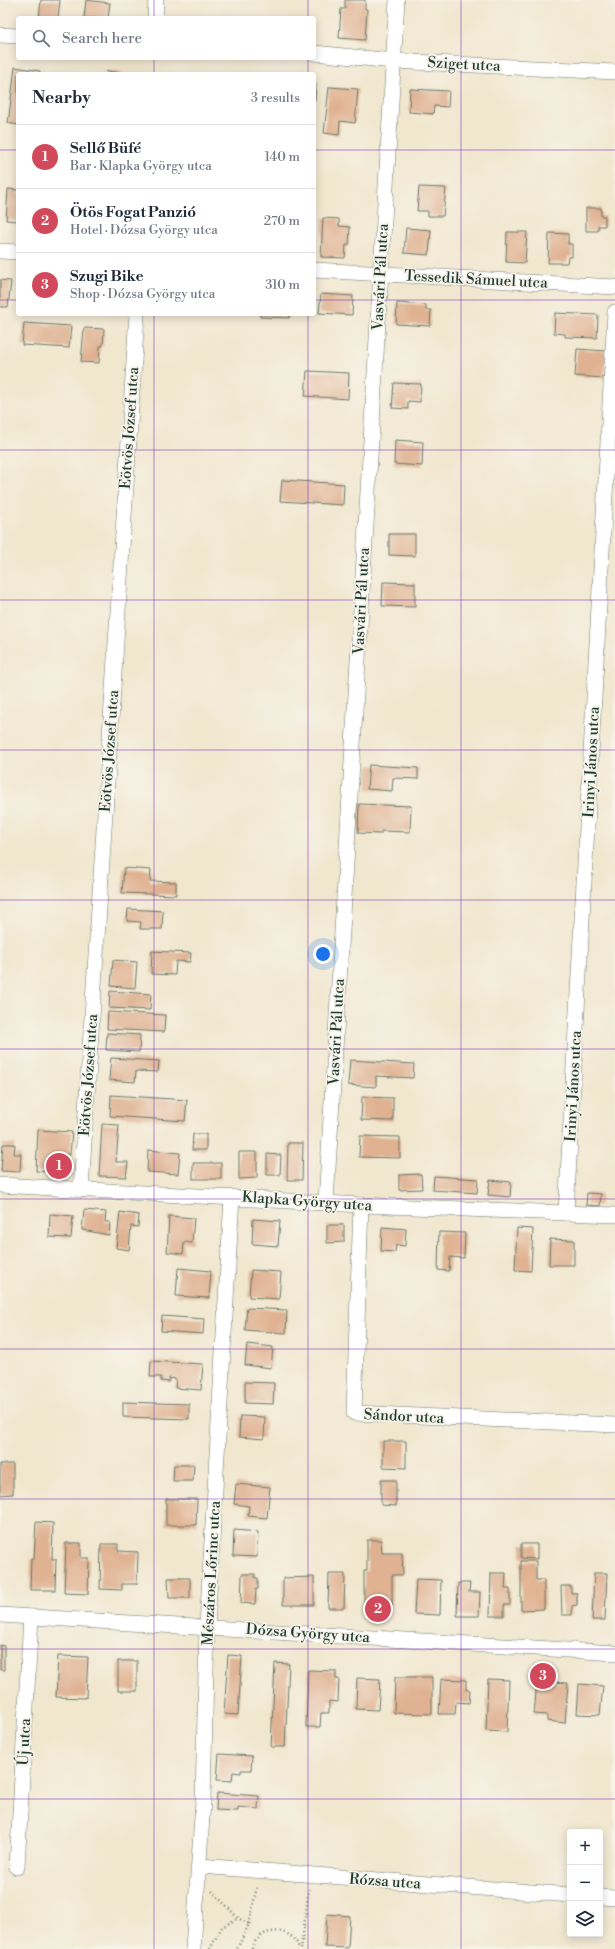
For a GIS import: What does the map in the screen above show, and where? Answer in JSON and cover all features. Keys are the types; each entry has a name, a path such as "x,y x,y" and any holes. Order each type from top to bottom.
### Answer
{"street":[{"path":"155,16 156,0"},
{"name":"Vasvári Pál utca","path":"326,1202 397,0"},
{"path":"0,35 16,36"},
{"name":"Sziget utca","path":"316,53 393,61 615,72"},
{"path":"0,251 16,252"},
{"name":"Tessedik Sámuel utca","path":"316,270 615,287"},
{"name":"Irinyi János utca","path":"566,1213 611,483 615,312"},
{"name":"Eötvös József utca","path":"81,1188 137,316"},
{"name":"Klapka György utca","path":"0,1185 81,1188 361,1205 615,1215"},
{"name":"Mészáros Lőrinc utca","path":"193,1949 200,1872 207,1627 232,1197"},
{"name":"Sándor utca","path":"361,1205 354,1413 615,1425"},
{"name":"Dózsa György utca","path":"0,1615 615,1653"},
{"name":"Új utca","path":"17,1867 31,1617"},
{"name":"Rózsa utca","path":"200,1872 260,1871 567,1895"},
{"path":"603,1897 615,1898"}],"path":[{"path":"237,1949 249,1924 260,1871"},
{"path":"200,1872 238,1918 249,1924"},
{"path":"300,1949 311,1875"},
{"path":"210,1949 222,1927 238,1918"},
{"path":"252,1949 253,1943 261,1934 271,1931 284,1932 292,1937 300,1949"}],"building":[{"path":"41,0 60,0 58,16 39,16"},
{"path":"86,0 110,3 108,16 84,16"},
{"path":"345,0 365,0 365,9 367,9 365,40 339,38 341,9 345,9"},
{"path":"15,67 40,71 16,72 16,125 8,123"},
{"path":"329,87 358,89 355,123 340,121 339,135 324,133"},
{"path":"410,89 449,91 448,107 434,106 433,114 409,112"},
{"path":"419,187 446,188 443,216 428,216 428,211 417,211"},
{"path":"8,189 16,190 16,221 6,220"},
{"path":"586,208 601,208 601,216 605,216 605,226 598,226 598,231 586,231"},
{"path":"323,218 339,219 339,226 350,227 349,245 346,245 345,258 321,257"},
{"path":"406,228 431,230 429,255 404,253"},
{"path":"507,232 527,232 525,263 506,262"},
{"path":"549,233 568,234 568,244 572,244 572,257 568,257 567,263 548,263"},
{"path":"0,280 11,281 8,307 0,307"},
{"path":"321,294 353,296 352,315 319,313"},
{"path":"397,303 426,305 426,310 431,310 430,326 396,324"},
{"path":"555,313 598,315 597,338 565,337 565,334 554,333"},
{"path":"260,316 290,316 289,318"},
{"path":"24,323 71,326 69,348 22,345"},
{"path":"84,328 104,329 103,346 100,346 99,363 81,362"},
{"path":"577,349 606,351 604,378 575,376"},
{"path":"307,371 349,373 348,399 305,396"},
{"path":"394,383 421,384 420,402 408,401 408,409 392,408"},
{"path":"395,440 423,442 422,466 394,464"},
{"path":"282,480 344,484 343,505 280,501"},
{"path":"389,534 415,534 415,556 389,555"},
{"path":"383,582 415,583 415,607 382,606"},
{"path":"369,765 418,768 418,779 393,778 392,791 367,789"},
{"path":"359,804 411,806 410,832 381,831 381,834 358,833"},
{"path":"124,868 151,870 150,881 176,882 176,895 122,893"},
{"path":"128,909 163,911 162,929 140,929 141,922 127,921"},
{"path":"152,951 191,953 190,962 176,961 175,975 151,974"},
{"path":"113,960 137,962 135,988 111,986"},
{"path":"110,991 151,994 150,1010 109,1008"},
{"path":"108,1012 165,1015 164,1032 107,1029"},
{"path":"107,1033 140,1035 139,1052 106,1050"},
{"path":"111,1058 159,1061 158,1072 136,1071 135,1082 109,1080"},
{"path":"350,1060 414,1064 413,1078 376,1076 376,1087 348,1085"},
{"path":"111,1095 187,1100 185,1121 110,1116"},
{"path":"362,1097 393,1098 393,1121 361,1120"},
{"path":"102,1124 119,1125 116,1162 128,1162 126,1177 99,1176"},
{"path":"38,1130 72,1132 70,1155 53,1154 52,1172 36,1171"},
{"path":"193,1134 206,1134 206,1150 192,1150"},
{"path":"360,1136 400,1137 400,1158 359,1157"},
{"path":"288,1143 303,1143 302,1180 287,1180"},
{"path":"3,1144 15,1144 14,1154 21,1154 20,1172 1,1171"},
{"path":"148,1150 180,1153 178,1174 147,1172"},
{"path":"239,1152 257,1152 257,1178 239,1179"},
{"path":"267,1154 281,1155 280,1175 267,1175"},
{"path":"193,1163 221,1163 221,1179 193,1179"},
{"path":"421,1174 422,1189 399,1190 399,1175"},
{"path":"434,1176 478,1179 477,1193 433,1190"},
{"path":"490,1180 511,1182 510,1197 488,1195"},
{"path":"587,1193 601,1194 600,1206 586,1205"},
{"path":"84,1210 106,1212 105,1222 110,1222 109,1235 82,1230"},
{"path":"120,1212 139,1215 138,1227 131,1226 129,1250 116,1248"},
{"path":"50,1214 73,1216 71,1238 49,1237"},
{"path":"169,1216 194,1218 192,1243 184,1242 183,1254 167,1252"},
{"path":"253,1219 280,1221 278,1246 252,1244"},
{"path":"327,1225 344,1225 344,1242 327,1243"},
{"path":"382,1227 406,1229 405,1246 396,1245 395,1252 381,1251"},
{"path":"517,1228 533,1229 531,1271 515,1270"},
{"path":"439,1232 465,1233 464,1258 450,1257 449,1271 438,1270"},
{"path":"550,1239 574,1240 574,1265 549,1265"},
{"path":"178,1268 211,1271 209,1298 176,1296"},
{"path":"251,1270 281,1272 279,1299 249,1297"},
{"path":"247,1308 287,1310 286,1333 245,1330"},
{"path":"162,1316 204,1319 203,1334 161,1331"},
{"path":"247,1344 273,1347 271,1368 245,1365"},
{"path":"151,1361 203,1364 201,1390 175,1388 176,1379 169,1378 169,1382 161,1381 161,1377 150,1377"},
{"path":"245,1382 274,1383 273,1404 245,1403"},
{"path":"123,1402 189,1404 189,1419 123,1417"},
{"path":"240,1416 265,1417 264,1439 239,1437"},
{"path":"383,1441 406,1441 406,1468 383,1467"},
{"path":"0,1464 13,1464 13,1494 0,1495"},
{"path":"174,1465 194,1465 193,1481 173,1481"},
{"path":"381,1480 396,1480 396,1506 381,1505"},
{"path":"236,1484 270,1487 267,1518 248,1516 249,1506 234,1504"},
{"path":"166,1499 197,1499 196,1525 166,1525"},
{"path":"36,1522 53,1523 52,1559 56,1559 55,1590 30,1590 31,1559 34,1559"},
{"path":"234,1530 258,1532 257,1557 233,1556"},
{"path":"367,1540 381,1540 382,1553 402,1553 403,1575 392,1575 392,1605 364,1605 364,1571 367,1571"},
{"path":"66,1543 81,1543 81,1558 89,1558 88,1594 64,1593"},
{"path":"101,1544 118,1544 118,1551 138,1552 137,1584 122,1584 122,1590 100,1589"},
{"path":"521,1544 537,1544 537,1559 521,1558"},
{"path":"521,1561 536,1561 536,1580 544,1580 544,1609 521,1610"},
{"path":"491,1573 506,1573 505,1589 510,1589 510,1605 504,1605 504,1616 490,1616"},
{"path":"594,1573 607,1573 605,1620 592,1620"},
{"path":"242,1574 255,1574 255,1578 258,1578 258,1589 256,1589 255,1604 241,1603"},
{"path":"329,1574 345,1574 344,1608 328,1608"},
{"path":"314,1577 314,1605 283,1605 283,1578"},
{"path":"168,1578 190,1578 190,1598 169,1598"},
{"path":"416,1579 441,1580 440,1615 414,1614"},
{"path":"458,1583 470,1583 469,1592 480,1592 479,1616 457,1616"},
{"path":"561,1586 571,1586 571,1593 577,1593 577,1605 572,1606 572,1615 562,1615"},
{"path":"0,1645 4,1646 4,1670 0,1670"},
{"path":"228,1655 242,1656 238,1715 224,1714"},
{"path":"58,1656 88,1657 86,1698 56,1697"},
{"path":"118,1661 137,1661 137,1691 118,1691"},
{"path":"275,1663 289,1664 285,1747 271,1747"},
{"path":"308,1670 336,1671 336,1679 339,1679 338,1702 329,1701 329,1713 321,1713 320,1727 306,1727"},
{"path":"395,1677 432,1677 432,1714 394,1713"},
{"path":"357,1678 380,1679 378,1710 356,1709"},
{"path":"441,1679 466,1680 466,1690 470,1690 469,1703 456,1702 455,1714 439,1714"},
{"path":"488,1679 509,1680 507,1732 486,1731"},
{"path":"537,1681 568,1683 565,1723 547,1721 547,1715 534,1714"},
{"path":"579,1684 603,1686 600,1715 577,1714"},
{"path":"219,1754 252,1756 251,1770 241,1770 241,1773 233,1772 232,1781 217,1780"},
{"path":"217,1793 259,1796 258,1809 238,1807 238,1811 216,1810"},
{"path":"327,1914 350,1916 348,1948 325,1947"}],"place":[{"name":"Sellő Büfé","path":"59,1166"},
{"name":"Ötös Fogat Panzió","path":"378,1609"},
{"name":"Szugi Bike","path":"543,1676"}]}
